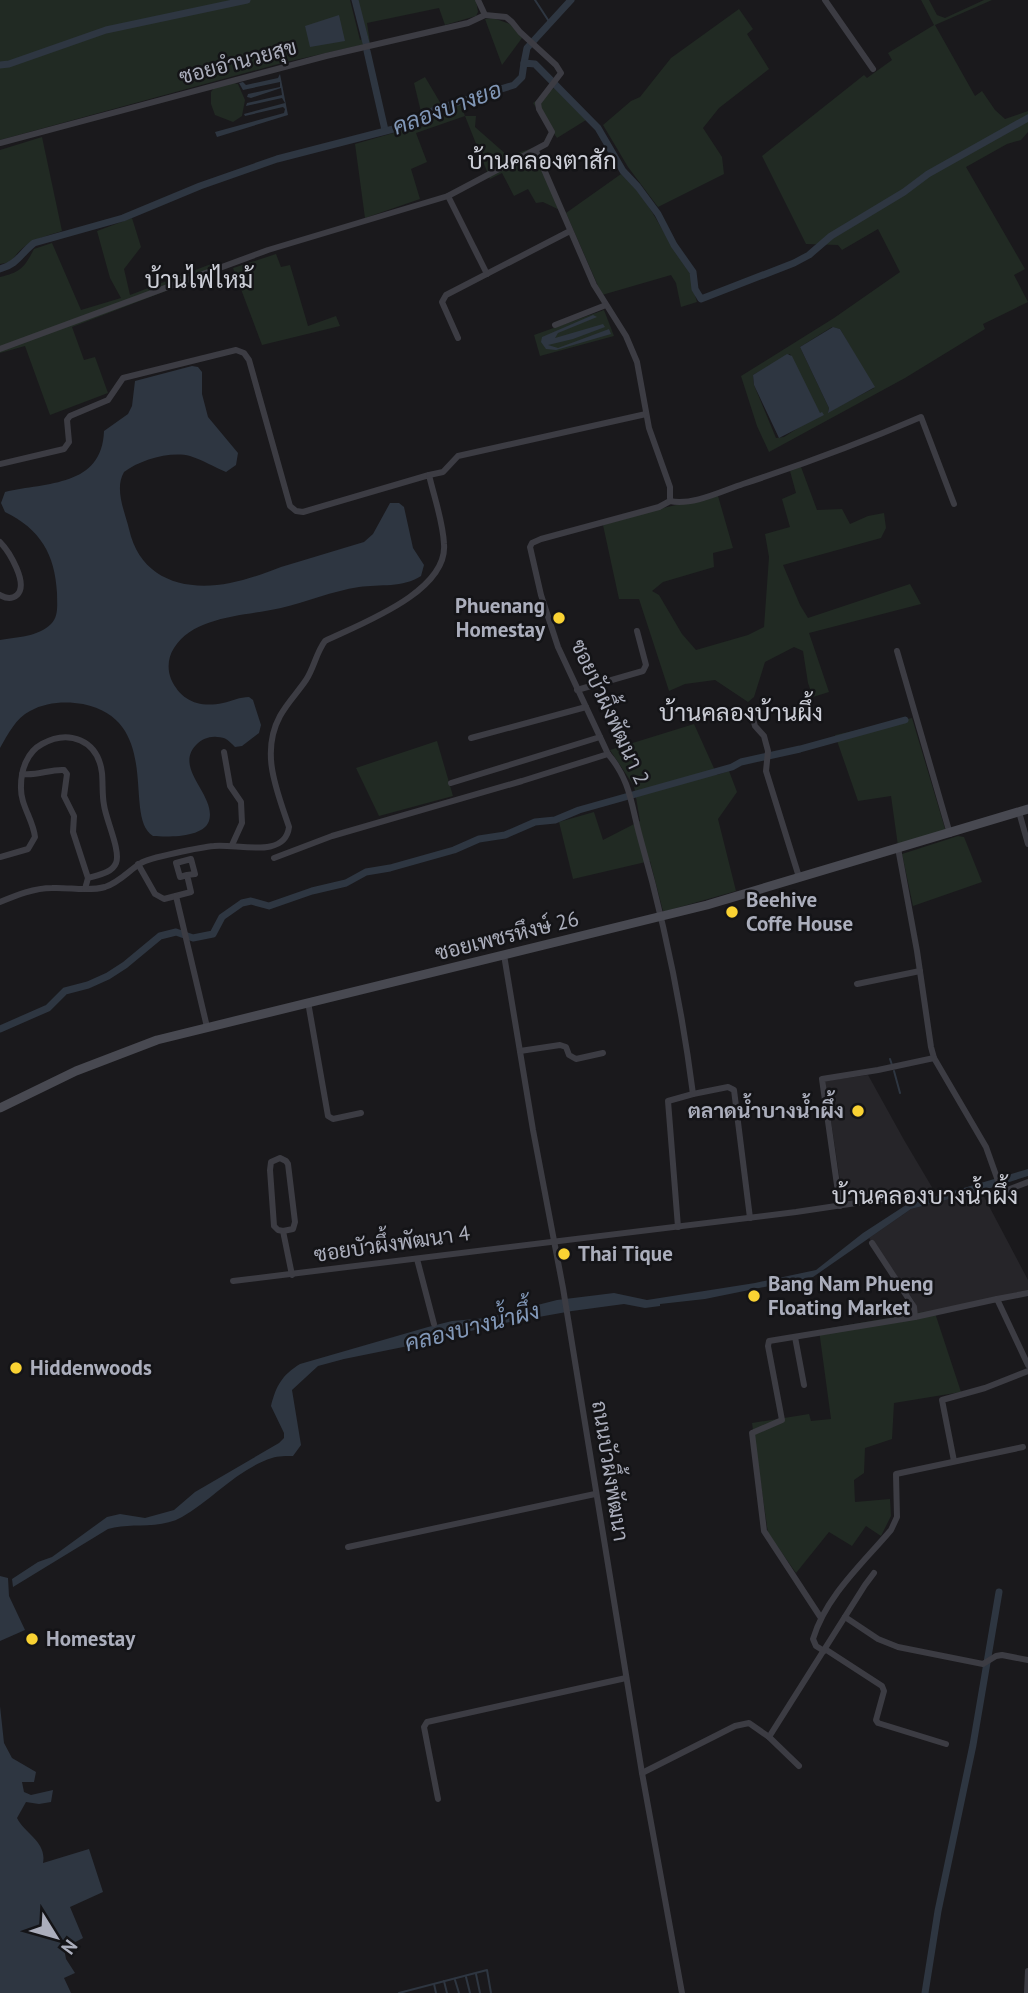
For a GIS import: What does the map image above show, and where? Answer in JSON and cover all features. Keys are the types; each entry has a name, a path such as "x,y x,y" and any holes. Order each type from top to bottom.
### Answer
{"street":[{"path":"0,349 268,250 448,196 536,150 549,140 552,132 538,103 561,73 506,17 485,15 478,0"},
{"path":"825,0 873,69"},
{"name":"ซอยอำนวยสุข","path":"0,143 326,56 468,23 485,15"},
{"path":"536,150 594,285 626,336 637,362 646,414 654,447 670,487 670,500 678,503 688,501 764,477 843,450 921,416 954,504"},
{"path":"448,196 487,274"},
{"path":"458,338 442,299 446,295 570,232"},
{"path":"555,325 606,305"},
{"path":"0,464 64,449 69,442 67,420 70,416 108,400 124,378 236,351 244,353 249,359 290,506 296,511 303,512 443,472 458,457 646,414"},
{"path":"0,902 26,892 50,888 85,890 106,887 143,861 214,846 267,848 283,840 288,835 289,827 271,770 270,745 279,717 313,668 325,641 421,590 439,564 444,544 429,475"},
{"name":"ซอยบัวผึ้งพัฒนา 2","path":"670,500 659,508 532,543 530,547 541,595 558,647 608,754 621,769 630,789 661,916 693,1094"},
{"path":"0,542 15,564 20,587 14,597 0,596"},
{"path":"577,690 643,671 646,665 637,631"},
{"path":"897,651 950,834"},
{"path":"471,738 586,707"},
{"path":"750,708 755,726 764,736 766,771 799,877"},
{"path":"0,857 28,849 35,837 22,803 24,765 37,747 55,737 75,738 88,746 102,770 104,806 117,861 107,873 88,877"},
{"path":"451,783 600,737"},
{"path":"224,752 230,786 241,802 242,823 232,845"},
{"path":"274,858 332,836 608,754"},
{"path":"22,774 37,776 59,769 64,770 67,775 64,796 74,816 73,832 88,877 85,890"},
{"path":"1024,811 1028,844"},
{"name":"ซอยเพชรหึงษ์ 26","path":"0,1108 76,1071 157,1040 661,916 1024,811"},
{"path":"898,848 934,1058 986,1147 1002,1192 1028,1182"},
{"path":"138,864 159,898 191,892 187,876"},
{"path":"176,896 206,1027"},
{"name":"ถนนบัวผึ้งพัฒนา","path":"504,955 555,1241 642,1773 682,1993"},
{"path":"857,984 920,971"},
{"path":"308,1002 328,1116 333,1119 361,1113"},
{"path":"520,1051 560,1045 566,1047 569,1055 576,1059 603,1053"},
{"path":"840,1206 822,1079 934,1058"},
{"path":"678,1227 668,1101 728,1087 734,1090 750,1218"},
{"path":"281,1158 288,1164 295,1222 293,1229 283,1230 274,1226 270,1170 271,1162 281,1158"},
{"name":"ซอยบัวผึ้งพัฒนา 4","path":"233,1281 750,1218 883,1199"},
{"path":"283,1230 292,1275"},
{"path":"872,1243 914,1307 915,1317"},
{"path":"417,1259 434,1324"},
{"path":"821,1618 764,1531 752,1433 782,1420 769,1341 915,1317 1028,1293"},
{"path":"997,1299 1028,1365"},
{"path":"795,1337 804,1385"},
{"path":"954,1461 942,1401 1028,1371"},
{"path":"946,1744 878,1723 876,1720 884,1691 882,1686 816,1646 813,1639 829,1603 896,1522 896,1474 1023,1447"},
{"path":"348,1547 595,1493"},
{"path":"769,1737 874,1573"},
{"path":"845,1617 878,1639 898,1647 983,1664 1002,1655 1028,1660"},
{"path":"438,1799 424,1727 428,1722 626,1678"},
{"path":"642,1773 735,1726 749,1723 769,1737 799,1766"},
{"path":"1027,1993 1028,1971"}],"shaded area":[{"path":"0,0 350,0 360,40 363,39 356,0 476,0 478,12 476,16 445,25 439,8 367,23 370,43 282,63 0,140"},
{"path":"921,0 929,0 937,15 945,18 984,0 992,0 935,25 975,96 982,91 1005,119 1028,111 1028,132 1021,140 1007,144 966,167 1025,269 1014,275 1028,302 983,324 985,329 905,378 769,452 757,426 741,376 834,318 900,272 878,229 842,250 838,245 806,244 762,156 864,75 867,78 892,60 888,53 934,25","holes":["832,327 840,329 874,388 828,412 829,408 800,347","790,354 820,414 784,437 776,438 754,385 753,375"]},
{"path":"739,9 753,29 747,34 769,69 719,108 703,128 722,157 724,174 658,207 628,167 603,125 631,101 640,97 671,58"},
{"path":"493,18 510,24 522,38 502,65 485,19"},
{"path":"425,77 441,104 421,112 414,83"},
{"path":"238,84 245,100 242,116 233,122 215,115 211,92 214,88"},
{"path":"554,88 586,120 557,138 533,103"},
{"path":"460,103 465,116 416,133 427,162 411,169 420,199 365,218 355,144 414,129 437,113"},
{"path":"465,116 476,116 475,127 508,156 533,148 566,213 543,202 536,203 528,189 514,196 502,173 490,179"},
{"path":"42,137 62,231 33,241 21,249 11,262 0,264 0,150"},
{"path":"621,174 641,196 688,267 697,302 681,307 676,283 671,275 602,295 566,213"},
{"path":"132,218 141,247 124,269 130,295 211,264 213,273 72,327 84,360 95,357 108,393 50,415 25,346 0,353 0,277 21,268 34,249 52,243 81,310 121,298 110,278 97,231"},
{"path":"276,254 281,267 290,265 308,326 336,316 340,326 262,345 233,268"},
{"path":"604,310 614,336 540,356 534,335"},
{"path":"801,467 817,510 842,509 850,524 884,513 886,528 881,538 783,565 808,618 910,584 921,604 809,633 829,692 813,697 803,651 794,647 765,662 754,697 748,702 715,680 685,684 669,691 639,599 619,599 603,525 718,496 733,548 713,553 714,567 663,582 652,591 659,595 682,634 696,650 748,635 764,627 769,557 765,534 790,527 782,499 796,493 790,471"},
{"path":"912,718 946,832 898,846 891,796 858,801 835,735"},
{"path":"694,724 717,775 729,771 737,792 718,819 736,891 663,911 650,861 573,879 559,822 594,812 603,840 640,821 634,786 610,750"},
{"path":"437,741 453,796 379,816 356,768"},
{"path":"958,836 964,837 982,882 913,906 902,854"},
{"name":"ตลาดน้ำบางน้ำผึ้ง","path":"868,1075 933,1189 843,1201 825,1081"},
{"path":"981,1191 1028,1280 1028,1290 918,1316 914,1301 869,1238 911,1209"},
{"path":"934,1310 961,1392 894,1403 892,1439 865,1448 864,1473 854,1480 855,1502 890,1499 891,1516 881,1536 866,1526 852,1546 829,1532 796,1573 768,1533 752,1423 809,1414 811,1421 831,1419 819,1330"}],"water":[{"path":"339,15 345,41 310,47 305,26"},
{"path":"280,74 288,115 217,137 215,132 284,113 283,107 245,116 244,114 285,103 282,98 246,106 247,103 282,95 281,88 247,97 248,94 280,87 280,82 243,90 239,83 246,85 278,78"},
{"path":"593,315 597,317 558,333 555,338 603,324 605,327 548,345 558,348 609,329 611,334 556,350 546,349 541,342 542,337"},
{"path":"833,327 840,329 875,387 828,413 829,408 800,347"},
{"path":"787,354 792,356 820,413 824,415 779,438 754,385 753,375"},
{"path":"192,366 198,367 202,372 202,394 208,417 238,453 236,465 226,472 190,456 174,455 147,460 124,472 120,493 129,529 143,560 154,570 166,578 196,585 243,580 364,542 373,534 390,503 399,503 404,507 413,548 424,565 421,576 414,580 349,589 281,608 223,619 208,623 183,637 174,648 169,663 171,679 180,693 192,701 206,704 249,697 253,700 261,725 259,733 242,746 235,747 220,737 206,738 197,744 189,762 207,801 209,821 200,831 193,833 153,836 144,826 140,810 133,748 124,729 108,714 76,703 43,706 21,718 0,748 0,640 40,632 51,624 57,606 56,579 49,555 28,526 5,512 1,503 5,492 70,479 83,472 94,463 101,449 104,431 128,414 132,406 135,381"},
{"name":"คลองบางน้ำผึ้ง","path":"1028,1169 1028,1176 911,1209 813,1277 660,1306 645,1308 624,1304 499,1324 318,1366 292,1390 301,1445 293,1456 274,1457 247,1469 193,1510 173,1521 108,1529 13,1587 12,1579 38,1562 52,1557 107,1517 120,1514 145,1518 174,1510 195,1492 279,1443 284,1438 284,1433 271,1406 281,1382 300,1364 452,1321 486,1318 557,1300 614,1293 647,1300 755,1283 816,1270 863,1233 906,1205"},
{"path":"0,1576 8,1578 9,1596 25,1630 0,1641"},
{"path":"0,1706 4,1743 12,1758 36,1772 34,1782 22,1782 24,1792 31,1795 53,1790 51,1802 26,1802 17,1818 42,1849 43,1863 89,1849 103,1892 70,1907 83,1938 64,1948 66,1959 75,1973 64,1978 71,1993 0,1993"}],"waterway":[{"path":"0,65 106,30 247,0"},
{"path":"355,0 366,43"},
{"path":"535,0 550,23"},
{"path":"524,63 527,48 571,0"},
{"path":"367,51 385,130"},
{"name":"คลองบางยอ","path":"0,269 15,261 34,243 123,218 200,186 277,159 405,126 436,109 514,85 522,77 524,63 535,64 598,128 623,171 658,214 674,245 693,272 695,289 701,299 809,255 831,236 904,192 928,174 1028,118"},
{"path":"0,1029 48,1008 65,991 108,976 160,936 176,932 193,938 213,934 222,917 242,903 251,901 269,906 346,883 366,872 454,850 479,839 505,835 535,822 555,820 579,810 732,767 741,762 905,720"},
{"path":"890,1059 892,1065"},
{"path":"894,1071 900,1093"},
{"path":"925,1993 938,1911 973,1745 999,1592"},
{"path":"399,1993 487,1970 491,1993"},
{"path":"476,1974 480,1993"},
{"path":"466,1977 470,1993"},
{"path":"455,1980 459,1993"},
{"path":"444,1981 447,1993"},
{"path":"434,1984 436,1993"}],"place":[{"name":"Phuenang Homestay","path":"559,618"},
{"name":"Beehive Coffe House","path":"732,912"},
{"name":"ตลาดน้ำบางน้ำผึ้ง","path":"858,1111"},
{"name":"Thai Tique","path":"564,1254"},
{"name":"Bang Nam Phueng Floating Market","path":"754,1296"},
{"name":"Hiddenwoods","path":"16,1368"},
{"name":"Homestay","path":"32,1639"}],"district":[{"name":"บ้านคลองตาสัก","path":"542,161"},
{"name":"บ้านไฟไหม้","path":"199,280"},
{"name":"บ้านคลองบ้านผึ้ง","path":"741,713"},
{"name":"บ้านคลองบางน้ำผึ้ง","path":"925,1196"}]}
